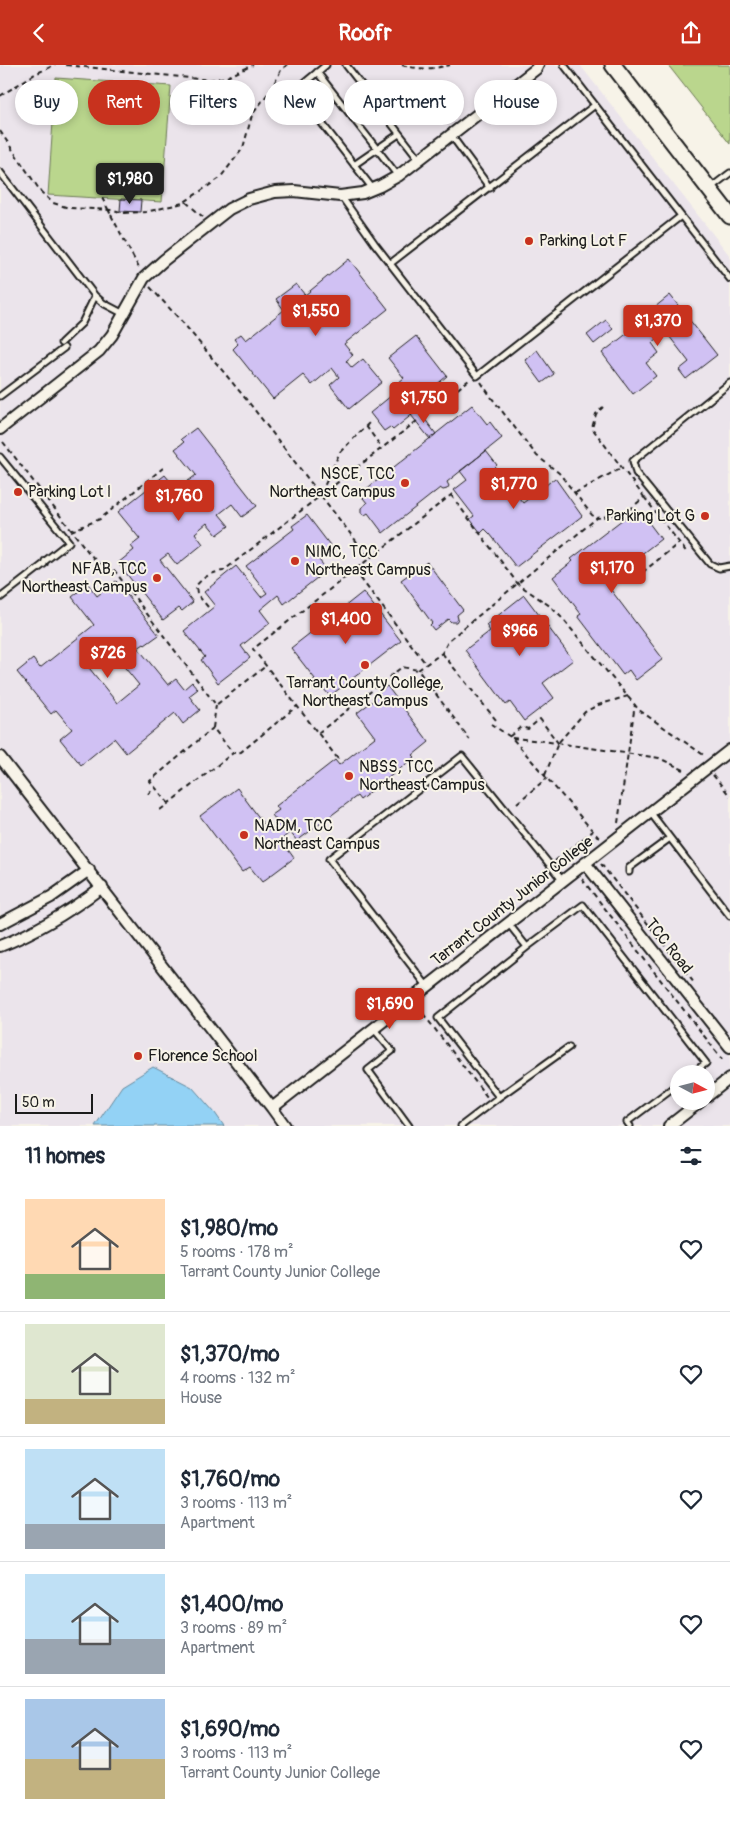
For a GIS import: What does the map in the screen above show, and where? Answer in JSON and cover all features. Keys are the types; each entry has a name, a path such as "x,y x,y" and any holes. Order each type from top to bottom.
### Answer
{"main road":[{"path":"613,65 730,216"}],"street":[{"path":"0,429 99,351 112,335 144,278 164,260 238,204 260,195 275,192 294,191 340,196 363,193 373,189 398,176 540,66"},
{"name":"Tarrant County Junior College","path":"272,1108 306,1083 373,1027 730,750"},
{"path":"0,757 285,1126"},
{"name":"TCC Road","path":"585,863 730,1047"},
{"path":"0,924 51,897 88,870"},
{"path":"0,946 46,925 102,887"},
{"path":"715,1090 730,1078"},
{"path":"669,1126 689,1110"}],"lane":[{"path":"326,65 296,90 373,189"},
{"path":"346,65 419,160"},
{"path":"564,65 730,279"},
{"path":"317,72 398,176"},
{"path":"392,263 594,105"},
{"path":"354,165 399,134"},
{"path":"451,135 490,188"},
{"path":"0,172 95,296 103,303 124,314"},
{"path":"709,189 730,173"},
{"path":"340,196 477,376 681,216"},
{"path":"0,396 62,345 82,323 95,296"},
{"path":"730,383 633,461 636,473 710,564 719,568 730,566"},
{"path":"0,457 69,543 0,598"},
{"path":"427,986 329,859 462,756 562,881"},
{"path":"650,812 730,916"},
{"path":"629,873 629,868 670,838"},
{"path":"499,1097 438,1018 583,905 706,1063 703,1065"},
{"path":"508,923 527,947"},
{"path":"373,1027 392,1051 368,1071 409,1126"},
{"path":"461,1126 569,1047"},
{"path":"630,1126 627,1122 670,1090"}],"path":[{"path":"0,96 35,74 55,65"},
{"path":"66,65 209,80 228,77 253,65"},
{"path":"0,131 41,192 53,203 69,208 124,213 146,212 185,201 220,178 243,148 252,115 272,88 281,70 287,65"},
{"path":"402,65 415,69 450,65"},
{"path":"102,198 140,270"},
{"path":"185,201 210,224"},
{"path":"148,286 153,289 214,360 370,559"},
{"path":"477,376 490,397 537,456 559,473 592,515 597,517"},
{"path":"422,417 469,380"},
{"path":"603,407 596,414 592,428 688,553"},
{"path":"320,495 340,452 371,421"},
{"path":"208,607 197,594 196,586 200,581 213,572 223,571 417,421"},
{"path":"366,425 382,448"},
{"path":"3,442 98,563 114,570 216,705 213,728 150,781 169,804"},
{"path":"71,531 100,519 163,468"},
{"path":"575,493 621,468"},
{"path":"338,759 253,649 455,492"},
{"path":"451,495 518,584 550,606 634,705 706,757"},
{"path":"318,733 402,667 418,670 442,653 449,640 597,517 626,513 644,497"},
{"path":"628,570 634,576 639,575 679,543"},
{"path":"354,571 426,665"},
{"path":"442,653 496,720"},
{"path":"216,705 266,666"},
{"path":"418,670 470,740"},
{"path":"517,803 546,777 558,743 585,712 598,705 628,697"},
{"path":"618,824 634,705"},
{"path":"160,811 233,753 241,752 298,707"},
{"path":"511,737 521,727 528,729 540,719 558,743"},
{"path":"491,723 511,737 599,838"},
{"path":"213,728 233,753"},
{"path":"511,737 659,758 686,771"},
{"path":"714,775 730,796"},
{"path":"148,794 155,787"},
{"path":"550,865 593,831"},
{"path":"582,839 589,848"},
{"path":"563,855 569,862"},
{"path":"601,863 695,984"},
{"path":"581,878 722,1059"},
{"path":"417,1005 491,1103"}],"shaded area":[{"name":"Tarrant County College, Northeast Campus","path":"0,65 580,65 730,256 730,1126 0,1126"}],"green space":[{"path":"668,65 730,65 730,144"},
{"path":"56,78 88,80 88,125 160,125 160,85 170,86 162,202 48,195 53,125 78,125 78,80 56,80"}],"water":[{"path":"153,1067 192,1087 224,1126 95,1126 122,1086"}],"building":[{"path":"121,199 141,200 140,212 120,211"},
{"path":"349,259 388,309 344,344 353,355 346,361 352,368 363,359 382,382 349,409 330,385 339,377 332,368 312,385 303,375 273,399 233,349 238,344 234,339 241,334 246,340 284,310 276,299 296,284 305,295"},
{"path":"670,295 717,355 686,379 679,370 689,362 666,332 652,343 659,353 646,363 656,376 633,394 602,353 638,325 646,335 660,324 650,311"},
{"path":"606,320 613,329 594,344 587,335"},
{"path":"416,336 447,376 435,386 440,392 393,430 390,427 384,431 370,413 397,391 393,387 404,378 388,358"},
{"path":"537,350 554,374 542,383 525,360"},
{"path":"472,405 487,424 490,422 502,438 447,482 449,486 447,489 443,490 440,488 383,533 368,513 365,515 361,513 361,508 367,503 360,494"},
{"path":"418,410 436,434 430,439 411,415"},
{"path":"196,428 257,506 242,517 232,504 219,514 229,526 217,535 207,523 195,533 203,544 177,565 168,554 160,560 193,602 182,611 179,608 163,620 118,563 134,550 131,546 140,539 118,512 165,475 174,486 180,482 183,485 196,475 175,449 184,442 181,439"},
{"path":"486,451 497,465 495,467 523,503 555,478 582,516 516,567 485,529 481,533 470,519 474,516 454,490 467,480 460,471"},
{"path":"640,511 661,539 605,582 663,659 636,680 629,670 623,675 578,616 581,614 553,577 573,561 571,559 627,516 630,519"},
{"path":"307,515 333,549 319,560 327,570 284,604 278,595 260,610 270,623 241,646 250,658 218,683 201,660 205,657 184,631 215,606 204,592 236,566 261,597 267,593 246,566 294,529 292,526"},
{"path":"427,562 463,610 457,615 458,619 456,622 451,622 448,619 434,630 430,625 432,623 401,580 408,575 406,570 408,568 412,567 415,571"},
{"path":"116,581 159,635 138,648 168,685 176,679 184,689 192,682 198,689 189,696 200,710 183,724 175,713 126,753 114,738 81,765 60,739 72,729 56,710 51,714 17,672 33,659 40,668 94,625 72,597 88,584 97,596","holes":["104,642 139,685 117,703 82,659"]},
{"path":"363,592 401,641 330,696 321,686 315,691 309,684 315,679 291,648 332,616 328,610 335,605 339,611"},
{"path":"524,595 573,660 543,683 554,698 524,721 510,702 506,705 465,650 490,631 486,625"},
{"path":"387,686 429,742 413,755 415,757 360,800 357,796 297,841 290,832 281,840 294,858 262,882 250,867 242,872 200,816 237,788 269,831 279,824 272,815 279,810 276,806 335,760 339,765 375,737 357,713 374,700 372,698"}],"place":[{"name":"Parking Lot F","path":"529,241"},
{"name":"NSCE, TCC Northeast Campus","path":"405,483"},
{"name":"Parking Lot I","path":"18,492"},
{"name":"Parking Lot G","path":"705,516"},
{"name":"NIMC, TCC Northeast Campus","path":"295,561"},
{"name":"NFAB, TCC Northeast Campus","path":"157,578"},
{"name":"Tarrant County College, Northeast Campus","path":"365,665"},
{"name":"NBSS, TCC Northeast Campus","path":"349,776"},
{"name":"NADM, TCC Northeast Campus","path":"244,835"},
{"name":"Florence School","path":"138,1056"}]}
